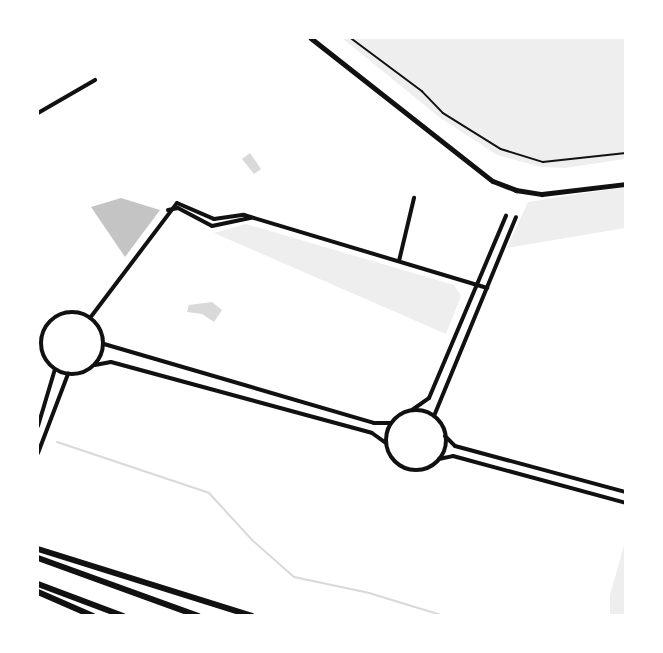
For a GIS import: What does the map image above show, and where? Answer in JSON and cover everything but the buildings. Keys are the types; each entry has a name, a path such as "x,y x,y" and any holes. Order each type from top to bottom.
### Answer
{"highway":[{"path":"38,549 252,615"},
{"path":"38,558 198,615"},
{"path":"38,584 123,615"},
{"path":"38,592 93,615"}],"street":[{"path":"311,38 493,181 516,190 542,194 626,184"},
{"path":"38,113 95,80"},
{"path":"399,261 414,198"},
{"path":"90,318 168,210 183,203 213,219 240,214 487,288"},
{"path":"104,344 374,423 391,423 429,398 506,216"},
{"path":"434,416 516,218"},
{"path":"95,365 104,344 102,334 90,318 72,312 63,314 47,326 41,344 55,369 68,375 83,373 95,365 111,362 372,433 386,443 397,463 408,469 430,466 439,459 453,456 626,503"},
{"path":"38,426 55,369"},
{"path":"38,453 68,375"},
{"path":"412,410 434,416 445,436 455,446 626,492"},
{"path":"386,443 391,423"},
{"path":"439,459 445,436"}],"path":[{"path":"351,38 422,91 443,113 501,149 543,162 626,153"}],"shaded area":[{"path":"342,38 625,38 625,159 565,168 541,167 497,155 439,117"},
{"path":"250,153 261,169 254,174 242,159"},
{"path":"625,187 625,228 507,248 528,202"},
{"path":"246,224 454,285 461,296 446,334 214,233"},
{"path":"212,302 222,310 214,322 202,314 187,312 189,305"},
{"path":"625,542 625,615 610,615 610,595"}],"waterway":[{"path":"57,442 209,493 252,540 294,577 369,593 444,616"}]}
